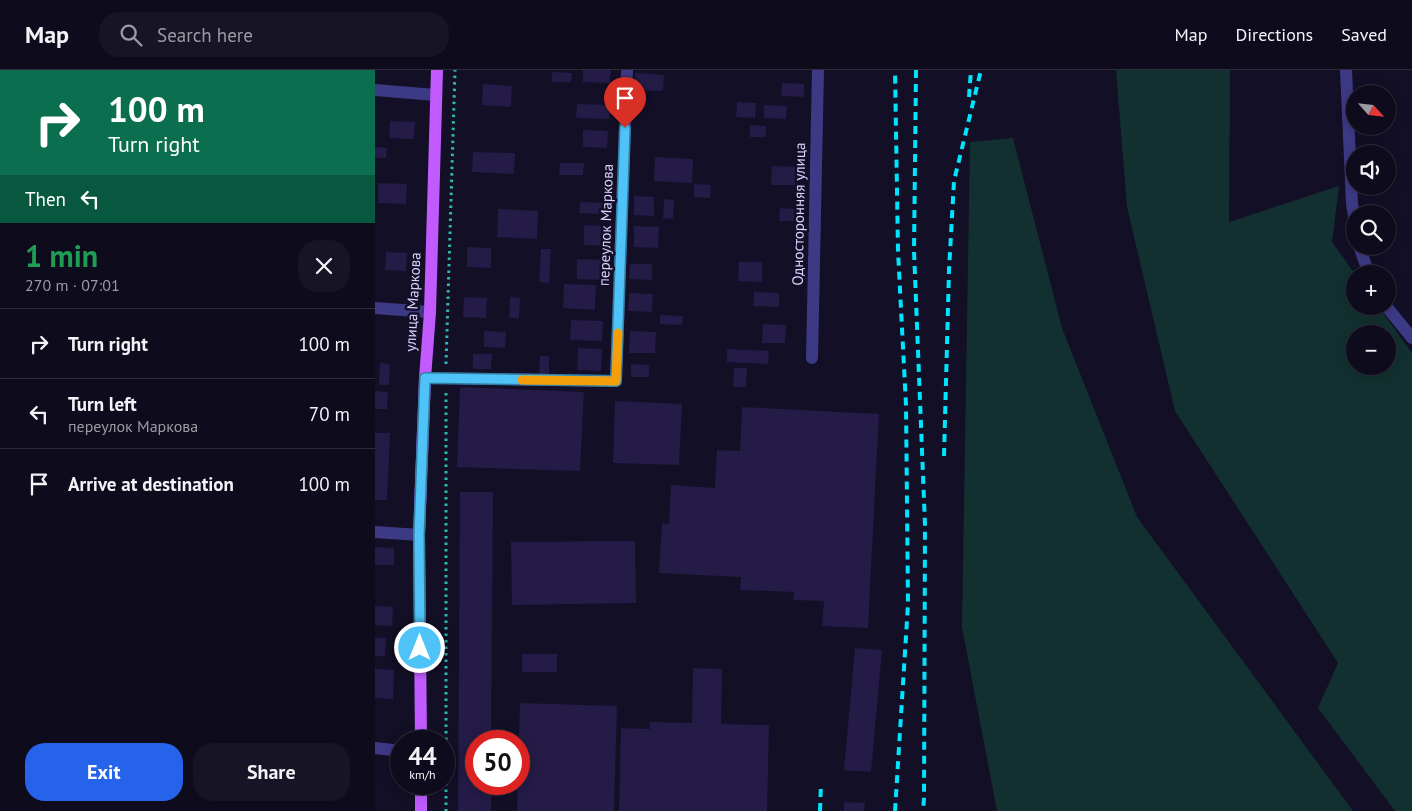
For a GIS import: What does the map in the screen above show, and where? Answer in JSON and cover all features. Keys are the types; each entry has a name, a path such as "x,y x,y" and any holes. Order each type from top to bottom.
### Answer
{"main road":[{"name":"улица Маркова","path":"421,730 419,535 425,378 430,312 437,70"},
{"path":"421,795 421,811"}],"lane":[{"name":"переулок Маркова","path":"446,379 616,381 627,70"},
{"name":"Односторонняя улица","path":"812,358 818,70"},
{"path":"1346,70 1352,205"},
{"path":"375,90 435,95"},
{"path":"375,308 430,312"},
{"path":"1393,315 1412,338"},
{"path":"425,378 446,379"},
{"path":"375,532 419,535"},
{"path":"375,748 390,749"}],"path":[{"path":"446,811 446,379 455,70"}],"green space":[{"path":"1116,70 1230,70 1229,222 1339,186 1332,242 1349,265 1346,265 1346,315 1385,315 1392,325 1346,325 1346,375 1396,375 1396,331 1412,353 1412,811 1395,811 1318,708 1338,663 1175,411 1127,207"},
{"path":"1013,138 1062,328 1137,517 1353,811 997,811 962,627 970,142"}],"building":[{"path":"583,70 611,70 610,83 583,82"},
{"path":"552,72 572,73 571,82 552,82"},
{"path":"635,73 664,75 663,91 634,90"},
{"path":"782,83 804,84 804,97 781,96"},
{"path":"483,84 512,86 511,107 482,105"},
{"path":"737,102 756,103 755,118 736,117"},
{"path":"577,104 610,105 609,119 576,118"},
{"path":"764,105 787,106 786,119 764,118"},
{"path":"390,121 415,122 414,139 389,138"},
{"path":"750,125 766,126 766,137 750,137"},
{"path":"583,130 608,131 607,148 583,147"},
{"path":"375,147 387,148 386,158 375,158"},
{"path":"473,152 515,153 514,174 472,172"},
{"path":"655,157 693,159 692,183 654,181"},
{"path":"560,163 584,163 583,175 559,175"},
{"path":"772,166 795,167 795,185 771,185"},
{"path":"378,183 407,184 406,204 378,203"},
{"path":"694,184 711,185 710,198 694,197"},
{"path":"634,196 654,197 654,216 634,215"},
{"path":"664,199 674,200 673,219 663,218"},
{"path":"580,202 606,203 606,214 579,213"},
{"path":"780,208 795,209 795,221 779,221"},
{"path":"498,209 538,211 537,239 497,237"},
{"path":"584,225 607,226 606,246 584,245"},
{"path":"634,226 659,227 658,248 634,247"},
{"path":"467,247 491,248 491,268 467,267"},
{"path":"541,249 551,249 549,283 539,282"},
{"path":"386,252 407,253 406,271 385,270"},
{"path":"577,259 606,260 605,280 577,279"},
{"path":"739,262 762,262 762,282 738,281"},
{"path":"630,264 652,264 652,280 629,279"},
{"path":"564,284 596,285 595,310 563,308"},
{"path":"754,292 779,293 779,307 753,306"},
{"path":"629,293 653,294 652,312 628,311"},
{"path":"464,297 487,298 486,318 463,317"},
{"path":"510,297 520,298 519,318 509,318"},
{"path":"660,315 683,316 682,325 660,324"},
{"path":"571,320 603,321 602,341 570,340"},
{"path":"763,324 786,325 785,343 762,343"},
{"path":"484,331 506,332 505,348 484,347"},
{"path":"630,331 656,332 655,353 629,353"},
{"path":"578,348 602,349 601,371 577,370"},
{"path":"727,349 769,351 768,364 727,362"},
{"path":"473,354 492,354 491,369 473,369"},
{"path":"540,356 549,356 549,375 539,374"},
{"path":"380,363 390,364 389,385 379,385"},
{"path":"631,364 649,365 649,377 631,377"},
{"path":"734,368 747,368 746,387 733,387"},
{"path":"460,387 584,392 580,471 457,467"},
{"path":"375,391 388,392 387,409 375,409"},
{"path":"615,401 682,404 679,465 613,463"},
{"path":"742,407 879,414 868,628 822,626 824,601 793,600 794,592 740,590 741,577 659,573 662,523 669,524 671,485 715,488 717,450 740,451"},
{"path":"375,433 390,433 387,500 375,500"},
{"path":"460,492 493,492 491,730 465,730 465,795 491,795 491,811 458,811"},
{"path":"635,541 636,603 512,605 511,542"},
{"path":"375,547 394,548 394,565 375,565"},
{"path":"375,606 393,607 392,626 375,625"},
{"path":"375,638 386,638 385,656 375,656"},
{"path":"855,648 882,650 871,772 844,770"},
{"path":"522,654 557,654 557,672 522,672"},
{"path":"693,668 722,669 721,724 769,725 767,811 619,811 621,728 650,729 650,722 692,723"},
{"path":"375,669 394,670 393,699 375,698"},
{"path":"520,703 617,706 614,811 517,811 517,795 530,795 530,730 519,730"},
{"path":"844,802 865,803 864,811 844,811"}],"railway":[{"path":"895,70 898,251 906,405 908,604 895,811"},
{"path":"916,70 914,251 925,525 923,811"},
{"path":"969,97 971,70"},
{"path":"944,456 949,270 954,181 981,70"},
{"path":"820,811 821,783"}],"slow traffic":[{"path":"522,380 616,381 618,333"}],"route":[{"path":"420,648 419,535 425,378 616,381 625,128"}]}
